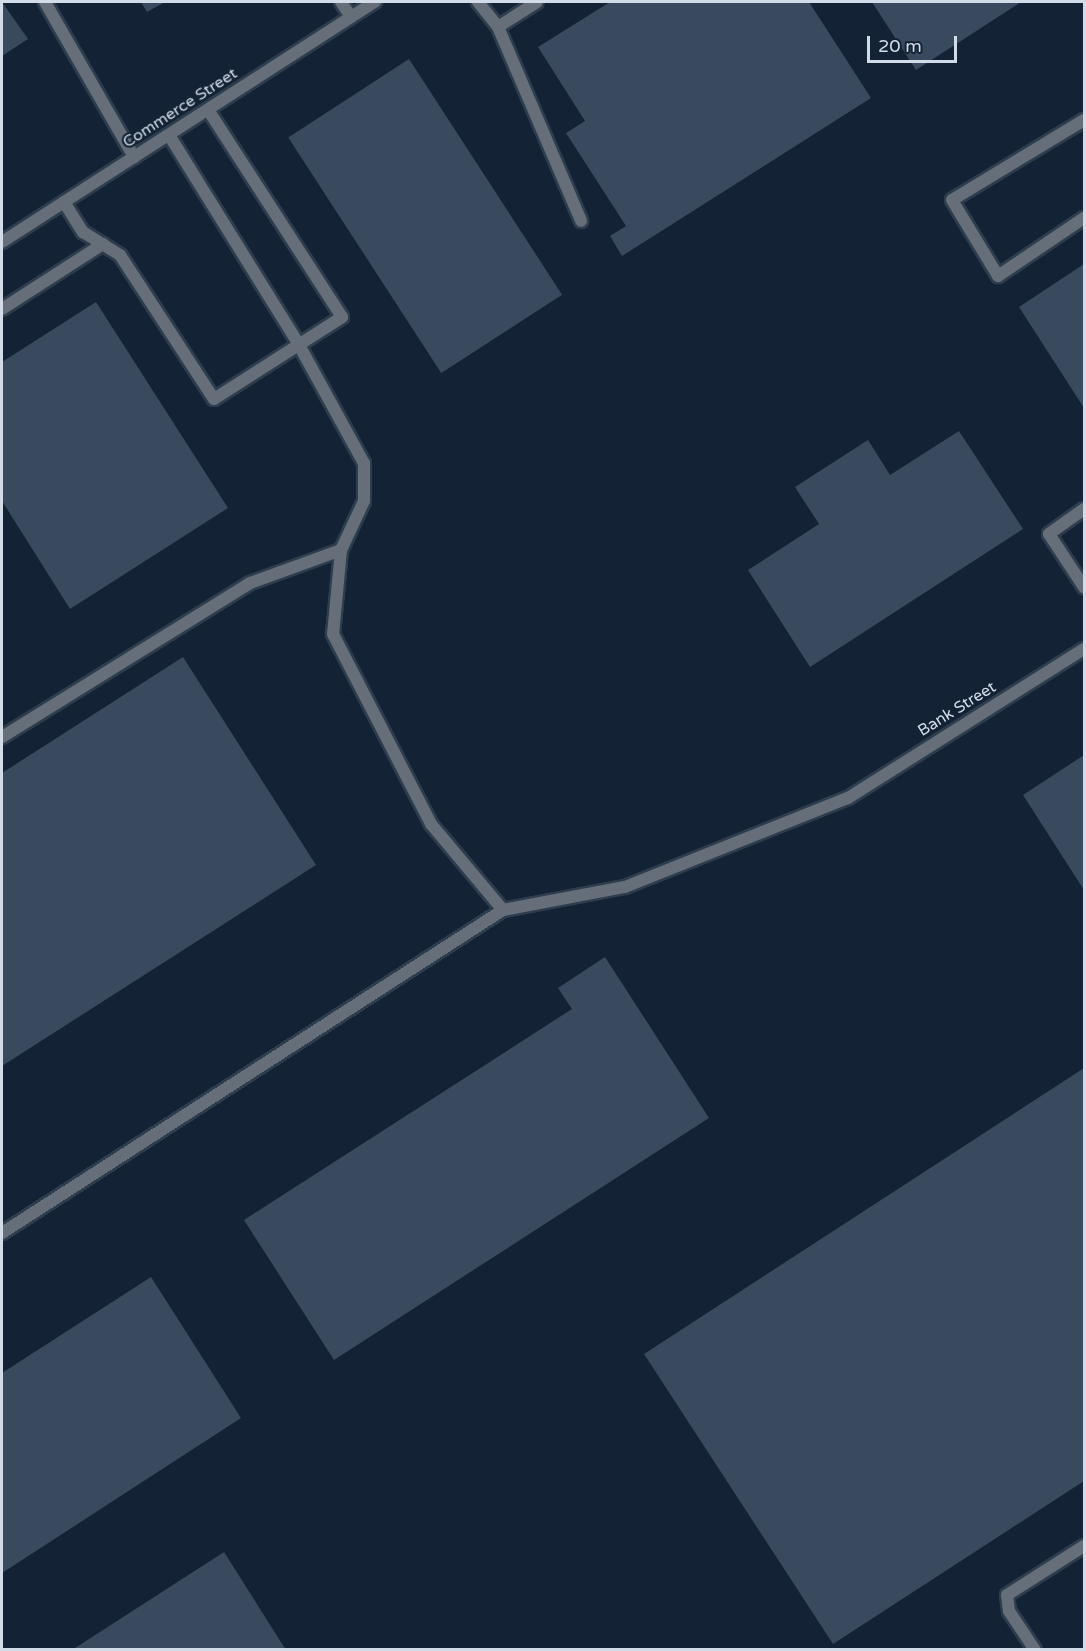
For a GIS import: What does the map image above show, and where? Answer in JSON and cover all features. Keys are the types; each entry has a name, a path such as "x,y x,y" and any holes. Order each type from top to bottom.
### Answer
{"street":[{"path":"45,2 134,157"},
{"path":"341,2 351,17"},
{"name":"Commerce Street","path":"2,242 375,2"},
{"path":"478,2 498,27 581,220"},
{"path":"498,27 537,2"},
{"path":"64,202 83,232 120,255 214,399 299,345 342,317 208,110"},
{"path":"1084,120 952,200 998,276 1084,218"},
{"path":"2,1233 502,910 430,824 333,634 341,550 363,501 364,463 299,345 169,135"},
{"path":"2,309 103,244"},
{"path":"1084,510 1049,534 1084,586"},
{"path":"2,737 250,583 341,550"},
{"name":"Bank Street","path":"502,910 625,887 848,798 1084,649"},
{"path":"1035,1650 1009,1611 1007,1595 1084,1546"}],"building":[{"path":"2,2 28,39 2,56"},
{"path":"141,2 165,2 147,12"},
{"path":"610,2 809,2 871,98 622,256 610,236 626,226 566,133 585,121 538,47"},
{"path":"872,2 1021,2 916,70"},
{"path":"409,59 562,295 441,373 288,137"},
{"path":"1084,264 1084,408 1019,307"},
{"path":"96,302 228,508 70,609 2,501 2,362"},
{"path":"959,431 1023,529 810,667 748,570 819,524 795,487 868,440 890,475"},
{"path":"183,657 316,865 2,1066 2,773"},
{"path":"1084,755 1084,890 1023,795"},
{"path":"605,957 709,1118 334,1360 244,1220 572,1009 558,988"},
{"path":"1084,1068 1084,1481 833,1644 644,1354"},
{"path":"151,1277 241,1418 2,1573 2,1373"},
{"path":"224,1552 286,1650 72,1650"}]}
